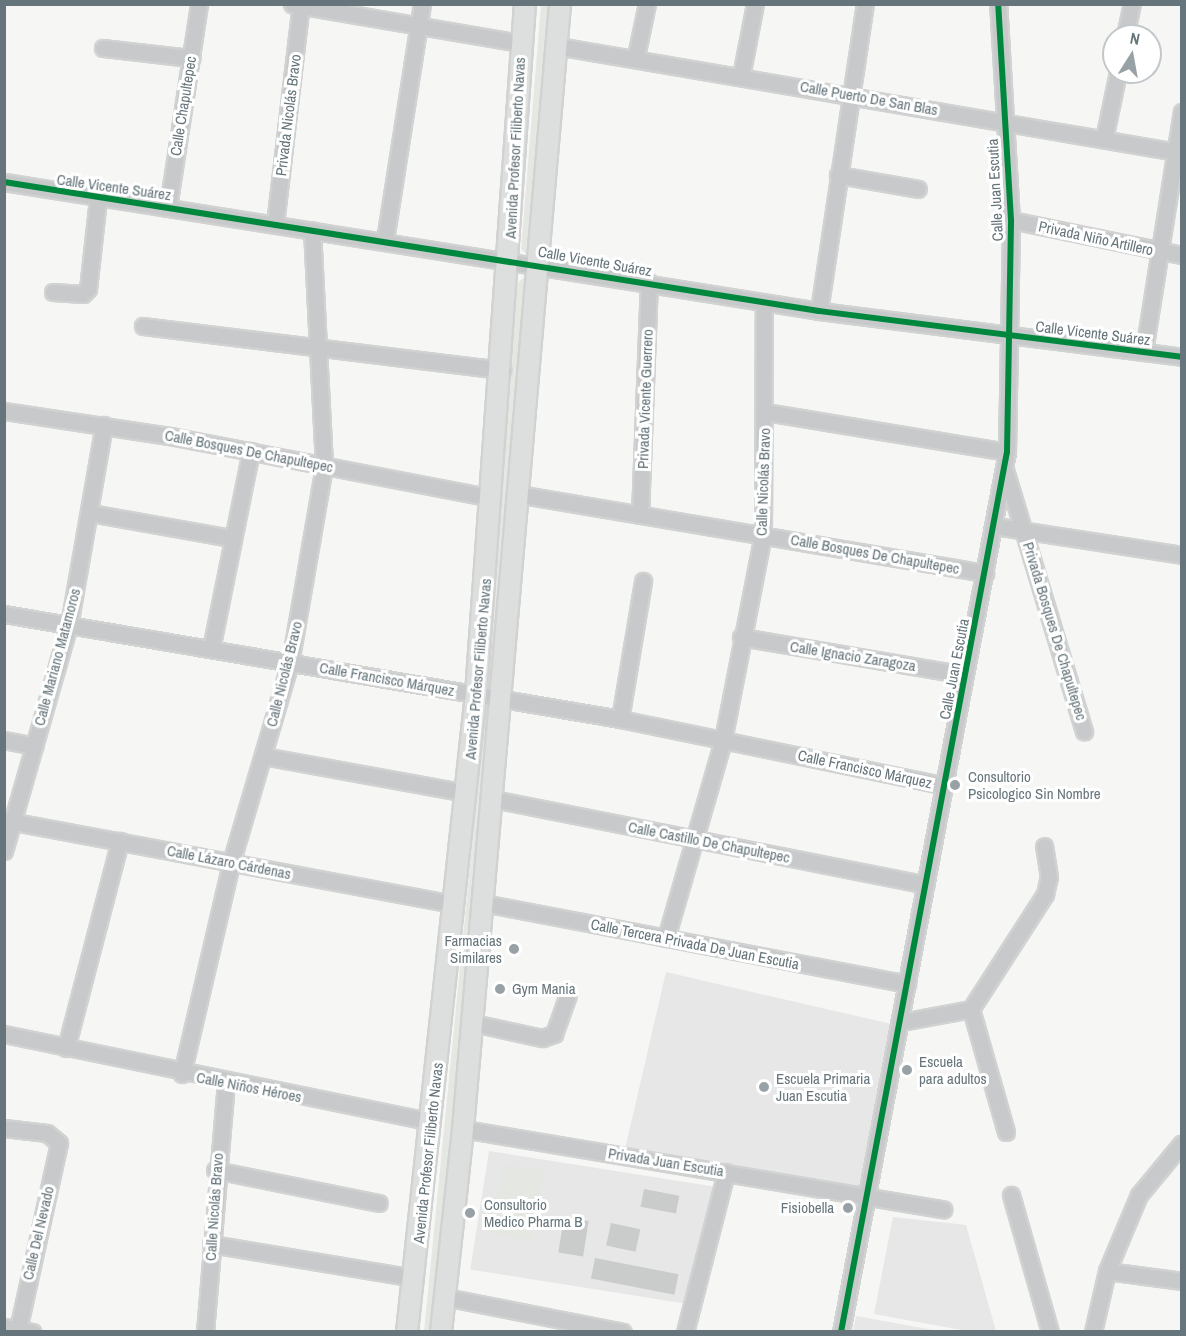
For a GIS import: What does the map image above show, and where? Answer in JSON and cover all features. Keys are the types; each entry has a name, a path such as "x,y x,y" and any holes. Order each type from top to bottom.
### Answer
{"main road":[{"name":"Avenida Profesor Filiberto Navas","path":"407,1332 432,1122 476,694 502,370 525,4"},
{"name":"Avenida Profesor Filiberto Navas","path":"441,1332 464,1129 560,4"}],"street":[{"name":"Calle Chapultepec","path":"168,207 199,4"},
{"path":"385,240 422,4"},
{"path":"636,56 647,4"},
{"path":"741,76 755,4"},
{"path":"819,311 849,96 865,4"},
{"name":"Calle Juan Escutia","path":"842,1332 1008,452 1011,220 998,4"},
{"path":"1127,24 1131,4"},
{"path":"298,5 418,28 521,43"},
{"name":"Privada Nicolás Bravo","path":"275,225 298,5"},
{"name":"Calle Puerto De San Blas","path":"557,46 636,56 849,96 1178,152"},
{"path":"103,48 191,58"},
{"path":"1104,139 1115,84"},
{"path":"1144,351 1159,252 1178,152 1182,111"},
{"path":"838,176 918,189"},
{"name":"Calle Vicente Suárez","path":"4,182 275,225 538,262 764,303 1182,357"},
{"path":"53,292 83,294 88,289 98,198"},
{"name":"Privada Niño Artillero","path":"1011,220 1182,255"},
{"name":"Calle Nicolás Bravo","path":"182,1074 231,863 290,663 324,466 320,346 312,230"},
{"name":"Privada Vicente Guerrero","path":"640,515 649,282"},
{"name":"Calle Nicolás Bravo","path":"666,938 723,740 741,638 763,535 766,412 764,303"},
{"path":"143,326 502,370"},
{"name":"Calle Bosques De Chapultepec","path":"4,411 105,425 492,498"},
{"path":"766,412 1008,452"},
{"name":"Calle Mariano Matamoros","path":"4,851 9,820 34,746 69,625 105,425"},
{"path":"212,649 230,538 251,452"},
{"path":"1005,471 1025,530"},
{"name":"Calle Bosques De Chapultepec","path":"517,494 985,573"},
{"path":"90,513 230,538"},
{"path":"994,526 1182,555"},
{"name":"Privada Bosques De Chapultepec","path":"1025,530 1084,732"},
{"path":"620,719 643,581"},
{"name":"Calle Francisco Márquez","path":"4,614 620,719 945,786"},
{"name":"Calle Ignacio Zaragoza","path":"741,638 965,675"},
{"path":"4,740 34,746"},
{"path":"263,756 467,793"},
{"name":"Calle Castillo De Chapultepec","path":"493,799 926,885"},
{"name":"Calle Lázaro Cárdenas","path":"9,820 453,904"},
{"path":"66,1048 120,841"},
{"path":"901,1022 971,1009 1045,894 1049,877 1044,846"},
{"name":"Calle Tercera Privada De Juan Escutia","path":"483,903 907,984"},
{"path":"472,1023 542,1038 554,1034 568,995"},
{"path":"971,1009 1006,1132"},
{"name":"Calle Niños Héroes","path":"4,1034 182,1074 432,1122"},
{"name":"Calle Nicolás Bravo","path":"205,1332 215,1170 226,1082"},
{"name":"Calle Del Nevado","path":"4,1128 58,1138 18,1329"},
{"name":"Privada Juan Escutia","path":"464,1129 943,1209"},
{"path":"1093,1332 1107,1271 1150,1176 1182,1143"},
{"path":"215,1170 379,1203"},
{"path":"685,1332 726,1172"},
{"path":"1011,1195 1050,1332"},
{"path":"211,1244 415,1278"},
{"path":"1107,1271 1182,1281"},
{"path":"445,1297 623,1332"}],"shaded area":[{"path":"541,5 555,5 530,257 521,249"},
{"path":"525,276 530,278 496,689 486,691 517,284"},
{"path":"486,704 490,705 437,1331 424,1332"},
{"name":"Escuela Primaria Juan Escutia","path":"666,972 897,1025 856,1202 625,1148"},
{"path":"489,1151 721,1188 702,1306 470,1270"},
{"path":"503,1164 543,1171 531,1240 491,1233"},
{"path":"893,1217 966,1225 996,1331 967,1331 874,1314"},
{"path":"856,1316 939,1331 853,1331"}],"building":[{"path":"644,1189 679,1196 676,1214 641,1207"},
{"path":"564,1217 589,1221 583,1256 558,1253"},
{"path":"611,1223 640,1229 636,1252 606,1245"},
{"path":"595,1258 678,1274 674,1295 591,1279"}],"cycle path":[{"path":"841,1332 1007,452 1011,220 998,4"},
{"path":"4,182 819,311 1182,357"}],"place":[{"name":"Consultorio Psicologico Sin Nombre","path":"955,785"},
{"name":"Farmacias Similares","path":"514,949"},
{"name":"Gym Mania","path":"500,989"},
{"name":"Escuela para adultos","path":"907,1070"},
{"name":"Escuela Primaria Juan Escutia","path":"764,1087"},
{"name":"Fisiobella","path":"848,1208"},
{"name":"Consultorio Medico Pharma B","path":"470,1213"}]}
